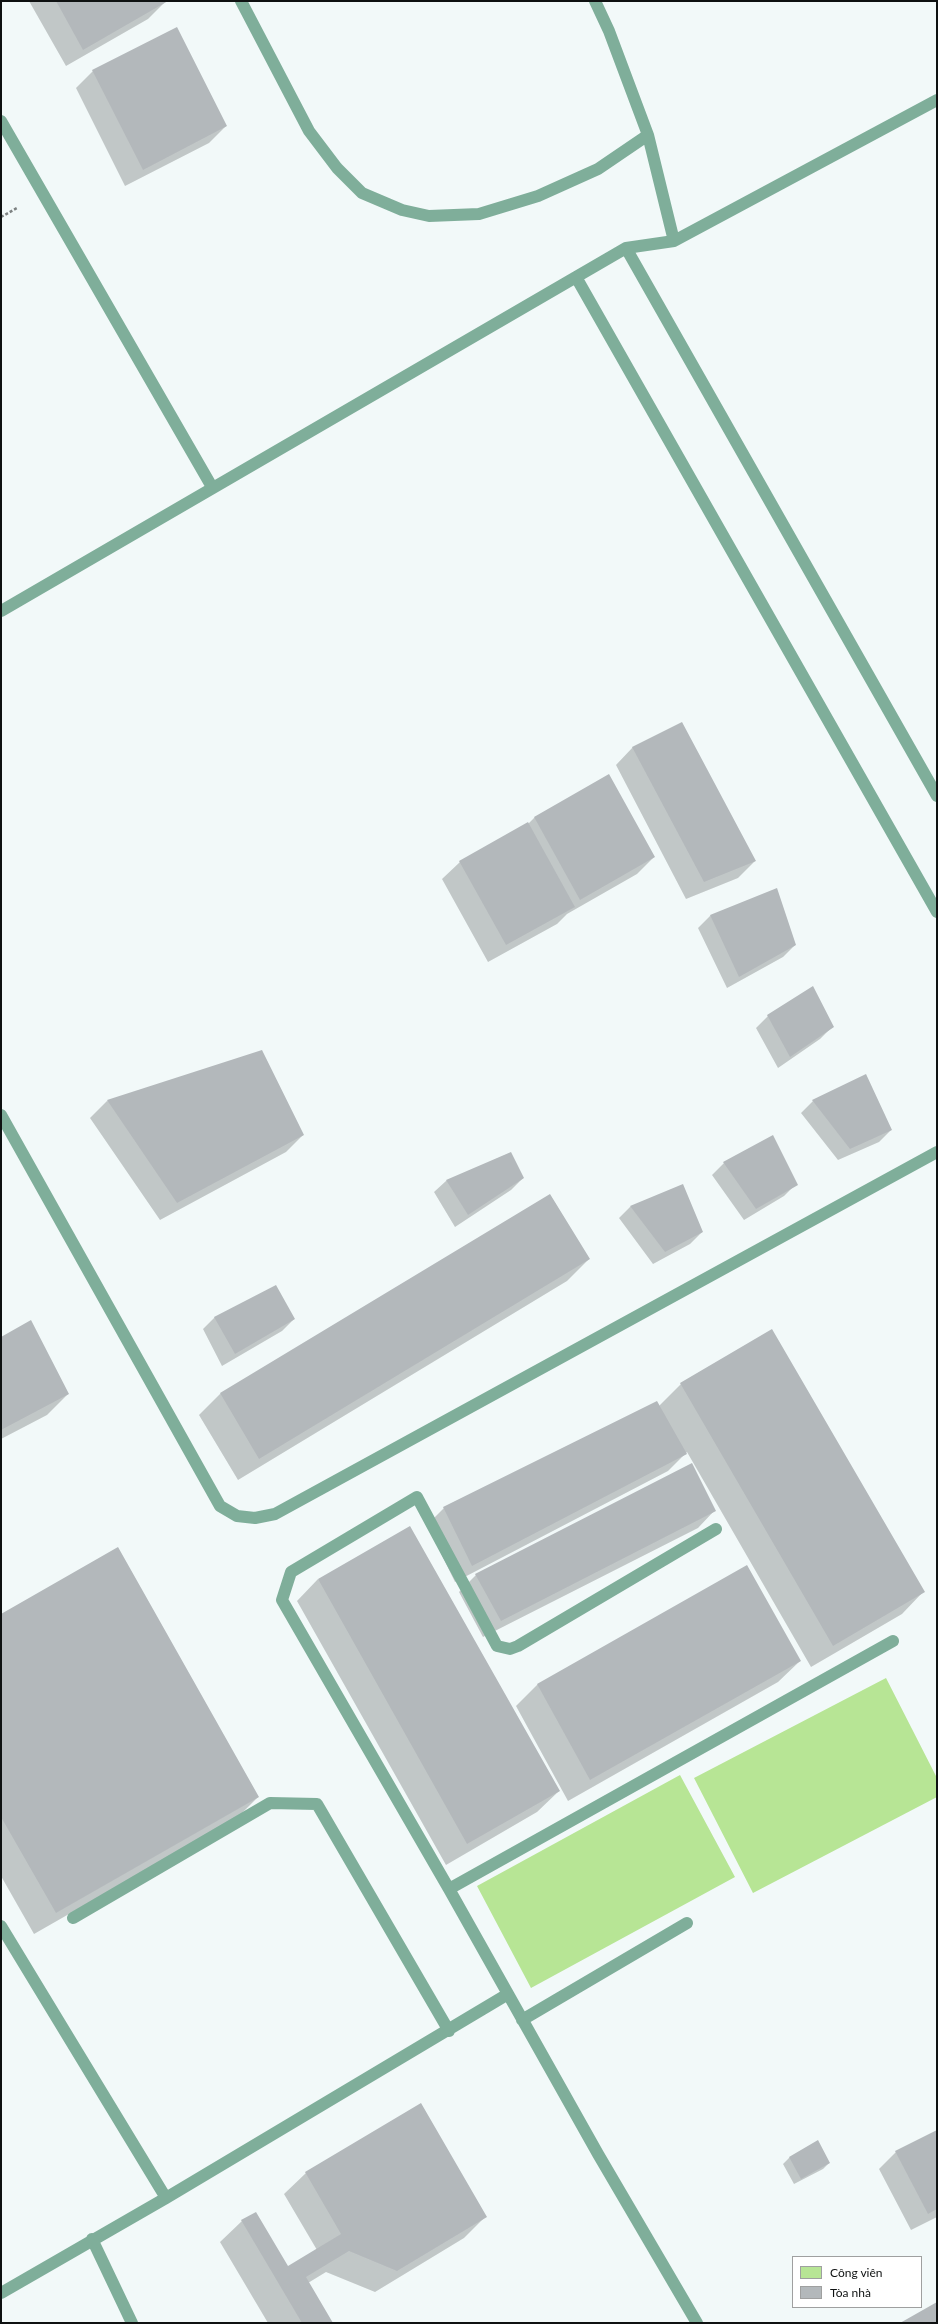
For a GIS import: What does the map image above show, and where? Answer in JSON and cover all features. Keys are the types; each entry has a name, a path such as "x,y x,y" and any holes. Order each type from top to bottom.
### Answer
{"lane":[{"path":"241,1 309,131 337,168 362,193 402,210 429,216 479,214 501,208 538,196 598,169 648,135"},
{"path":"594,1 609,32 648,135 674,241"},
{"path":"1,611 212,487 626,248 674,241 937,100"},
{"path":"1,121 212,487"},
{"path":"626,248 937,796"},
{"path":"576,278 936,908"},
{"path":"1,1115 220,1506 237,1516 255,1518 275,1514 937,1152"},
{"path":"697,2323 282,1600 291,1572 417,1497 497,1646 510,1649 518,1646 716,1529"},
{"path":"449,1889 893,1641"},
{"path":"73,1918 270,1803 317,1804 449,2031"},
{"path":"522,2020 687,1923"},
{"path":"1,1926 166,2198"},
{"path":"1,2293 92,2239 166,2198 449,2031 508,1994"},
{"path":"92,2239 132,2323"}],"path":[{"path":"1,217 17,208"}],"green space":[{"path":"886,1678 937,1778 937,1797 753,1893 694,1778"},
{"path":"680,1775 735,1877 531,1988 477,1886"}],"building":[{"path":"56,1 168,1 83,50"},
{"path":"177,27 227,126 143,170 92,70"},
{"path":"682,722 756,861 704,882 632,747"},
{"path":"609,774 655,857 580,900 534,817"},
{"path":"528,822 575,907 506,945 459,861"},
{"path":"777,888 796,945 739,977 710,915"},
{"path":"813,986 834,1027 790,1057 767,1015"},
{"path":"262,1050 304,1135 177,1203 107,1100"},
{"path":"866,1074 892,1130 850,1149 812,1100"},
{"path":"773,1135 798,1185 756,1209 723,1162"},
{"path":"511,1152 524,1178 468,1215 446,1180"},
{"path":"683,1184 703,1232 665,1252 630,1206"},
{"path":"550,1194 590,1259 259,1459 220,1393"},
{"path":"276,1285 295,1319 235,1354 214,1317"},
{"path":"31,1320 69,1394 1,1430 1,1337"},
{"path":"772,1329 925,1592 833,1646 680,1383"},
{"path":"657,1401 687,1454 472,1566 443,1507"},
{"path":"692,1463 716,1511 501,1621 475,1574"},
{"path":"410,1526 560,1791 467,1844 318,1579"},
{"path":"118,1547 259,1797 56,1913 1,1817 1,1614"},
{"path":"747,1565 801,1661 590,1780 537,1684"},
{"path":"421,2103 487,2217 397,2271 349,2251 306,2277 333,2323 302,2323 241,2220 256,2212 288,2266 341,2234 305,2172"},
{"path":"937,2130 937,2209 928,2214 895,2151"},
{"path":"818,2140 830,2163 801,2179 789,2157"},
{"path":"937,2302 937,2323 900,2323"}]}
